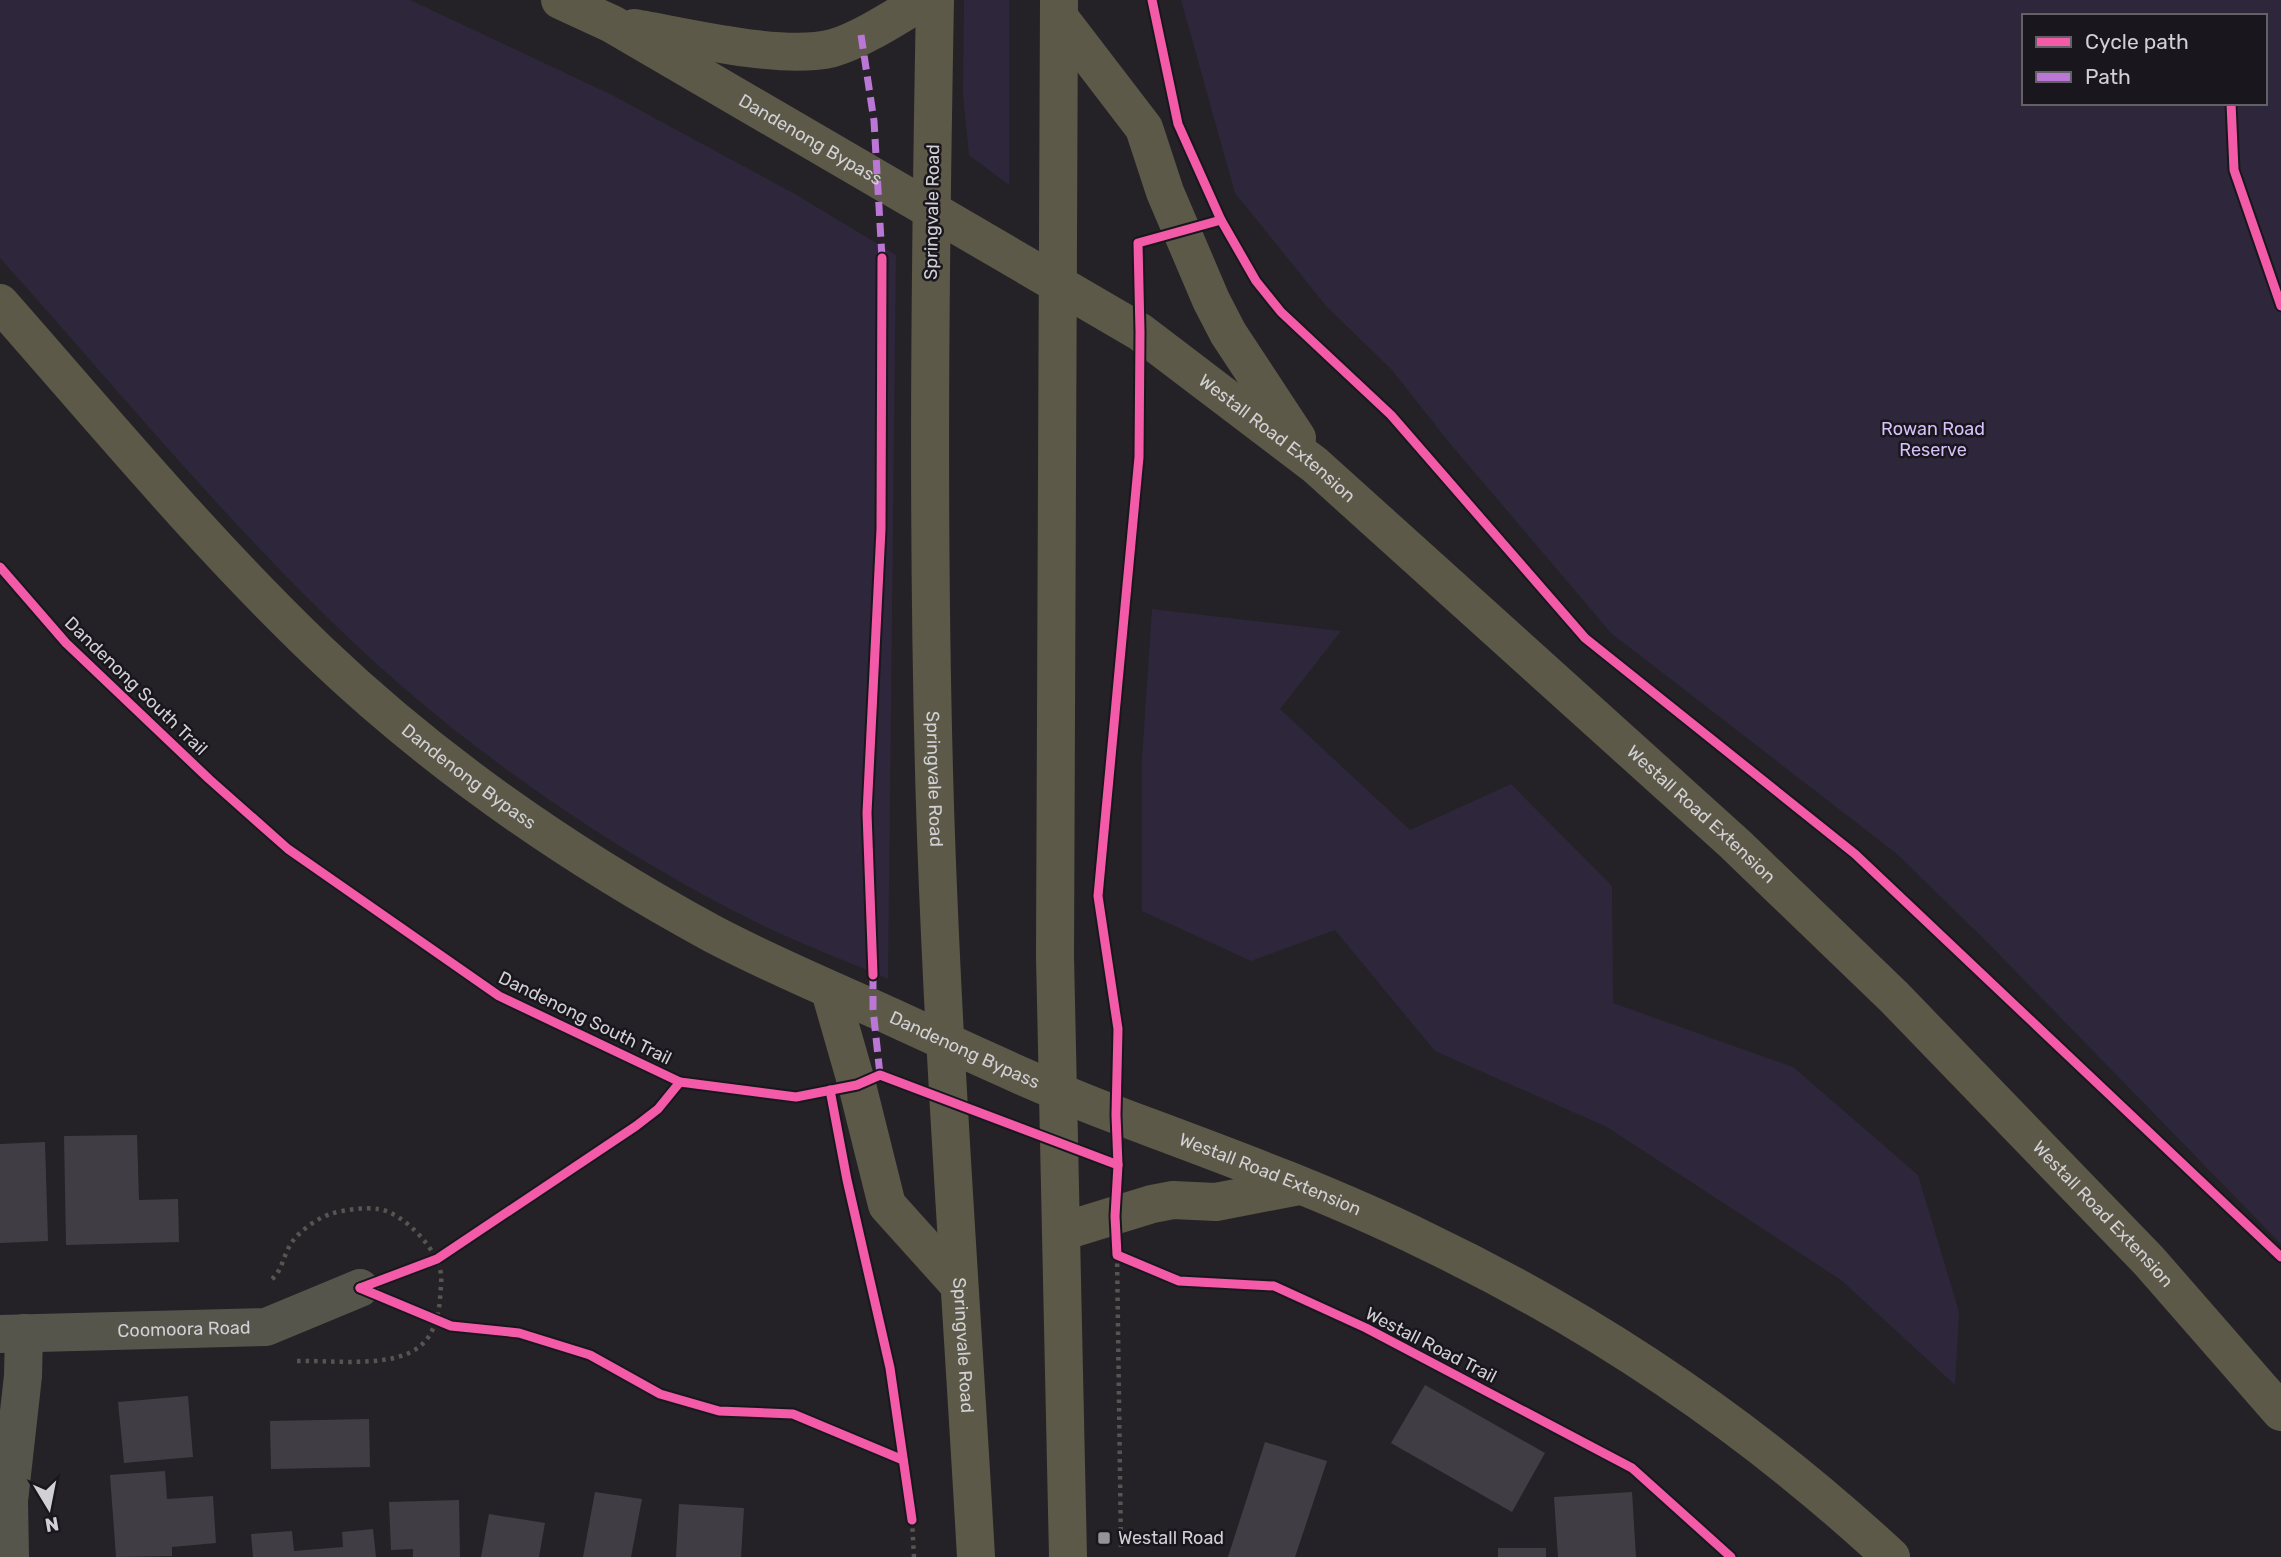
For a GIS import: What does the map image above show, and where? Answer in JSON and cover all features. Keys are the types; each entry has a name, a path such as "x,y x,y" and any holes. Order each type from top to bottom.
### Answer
{"highway":[{"name":"Dandenong Bypass","path":"560,0 612,24 1059,287"},
{"path":"612,24 764,49 801,52 834,47 925,0"},
{"name":"Springvale Road","path":"934,0 929,539 935,808 944,1041 976,1557"},
{"path":"1059,8 1055,834 1068,1557"},
{"path":"1059,8 1144,128 1165,192 1211,300 1247,363 1315,465"},
{"name":"Westall Road Extension","path":"1059,287 1140,332 1315,465 1735,844 1894,997 2150,1261 2281,1412"},
{"name":"Dandenong Bypass","path":"0,303 243,577 324,657 402,725 503,802 611,874 718,936 830,991 1058,1091"},
{"path":"830,991 887,1205 959,1285"},
{"name":"Westall Road Extension","path":"1058,1091 1369,1214 1536,1299 1649,1366 1716,1411 1763,1446 1891,1557"},
{"path":"1061,1232 1144,1206 1173,1200 1216,1202 1300,1186"}],"street":[{"name":"Coomoora Road","path":"12,1333 266,1327 360,1288"},
{"path":"10,1557 9,1501 23,1376 12,1333"},
{"path":"0,1441 9,1501"}],"path":[{"path":"1115,1216 1121,1547"},
{"path":"424,1264 448,1251"},
{"path":"1117,1255 1130,1260"},
{"path":"424,1315 443,1323"},
{"path":"911,1508 914,1557"}],"green space":[{"path":"0,0 410,0 612,95 795,194 896,255 888,979 785,936 718,903 566,812 470,742 380,667 280,570 232,519 0,258"},
{"path":"964,0 1009,0 1009,185 969,155 963,95"},
{"name":"Rowan Road Reserve","path":"1181,0 2281,0 2281,1244 1988,943 1897,854 1611,633 1448,441 1392,370 1327,307 1235,193"},
{"path":"1152,609 1341,631 1280,709 1410,830 1511,784 1612,886 1613,1003 1793,1067 1918,1175 1959,1312 1955,1385 1841,1280 1607,1127 1435,1051 1335,930 1251,961 1142,911 1142,758"}],"building":[{"path":"137,1135 139,1200 178,1199 179,1242 66,1245 64,1136"},
{"path":"45,1142 48,1241 0,1243 0,1144"},
{"path":"1425,1385 1545,1453 1512,1512 1391,1443"},
{"path":"188,1396 193,1457 124,1463 118,1402"},
{"path":"369,1419 370,1467 271,1469 270,1421"},
{"path":"1265,1442 1327,1461 1295,1557 1228,1557"},
{"path":"165,1471 167,1499 213,1496 216,1543 172,1547 172,1556 116,1557 110,1475"},
{"path":"595,1492 642,1499 631,1557 583,1557"},
{"path":"1632,1492 1636,1557 1558,1557 1554,1497"},
{"path":"459,1500 460,1557 413,1557 413,1549 391,1550 389,1502"},
{"path":"679,1504 744,1508 741,1557 676,1557"},
{"path":"489,1514 545,1523 539,1557 481,1557"},
{"path":"373,1529 376,1557 253,1557 251,1534 292,1531 294,1551 343,1547 342,1532"},
{"path":"1498,1548 1546,1548 1546,1557 1498,1557"}],"marked path":[{"path":"861,35 874,121 882,258"},
{"path":"873,975 873,1009 880,1075"}],"cycle path":[{"path":"1152,0 1178,124 1221,220 1256,281 1281,312 1391,415 1585,638 1855,854 2281,1257"},
{"path":"2231,105 2234,170 2281,306"},
{"path":"1118,1165 1118,1029 1098,896 1139,457 1138,243 1221,220"},
{"path":"873,975 867,813 881,529 882,258"},
{"name":"Dandenong South Trail","path":"0,567 66,643 209,779 288,849 499,996 680,1082 796,1097 857,1085 880,1075 1118,1165 1115,1216 1117,1255 1179,1281 1274,1286 1366,1328 1632,1468 1731,1557"},
{"path":"360,1288 437,1259 636,1126 658,1109 680,1082"},
{"path":"830,1090 847,1180 890,1368 912,1520"},
{"path":"360,1288 451,1326 519,1333 590,1355 660,1394 719,1411 793,1414 903,1460"}],"place":[{"name":"Westall Road","path":"1104,1538"}]}
